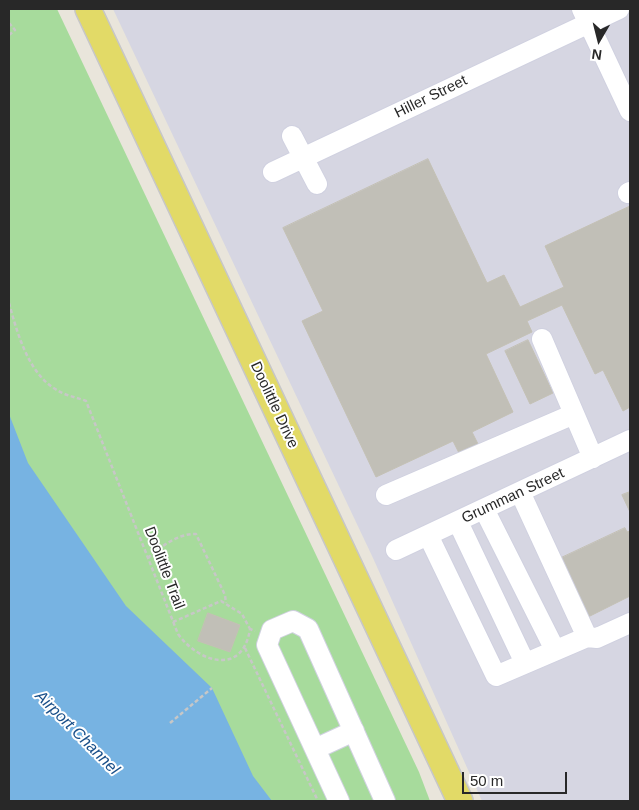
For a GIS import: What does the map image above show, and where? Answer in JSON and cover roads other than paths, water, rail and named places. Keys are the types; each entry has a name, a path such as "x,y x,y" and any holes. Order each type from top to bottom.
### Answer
{"main road":[{"name":"Doolittle Drive","path":"88,9 460,801"}],"street":[{"name":"Hiller Street","path":"273,172 494,66 586,16 619,9"},
{"path":"586,16 630,111"},
{"path":"292,136 316,184"},
{"path":"542,339 593,458"},
{"path":"386,495 574,414"},
{"name":"Grumman Street","path":"396,550 630,440"},
{"path":"520,492 587,636"},
{"path":"484,509 555,650"},
{"path":"458,522 525,663"},
{"path":"428,535 496,676 587,636 597,638 630,623"},
{"path":"339,801 267,645 272,630 293,621 308,629 385,801"},
{"path":"315,749 354,731"}],"water":[{"name":"Airport Channel","path":"9,414 28,463 126,606 212,688 253,776 272,801 9,801"}]}
